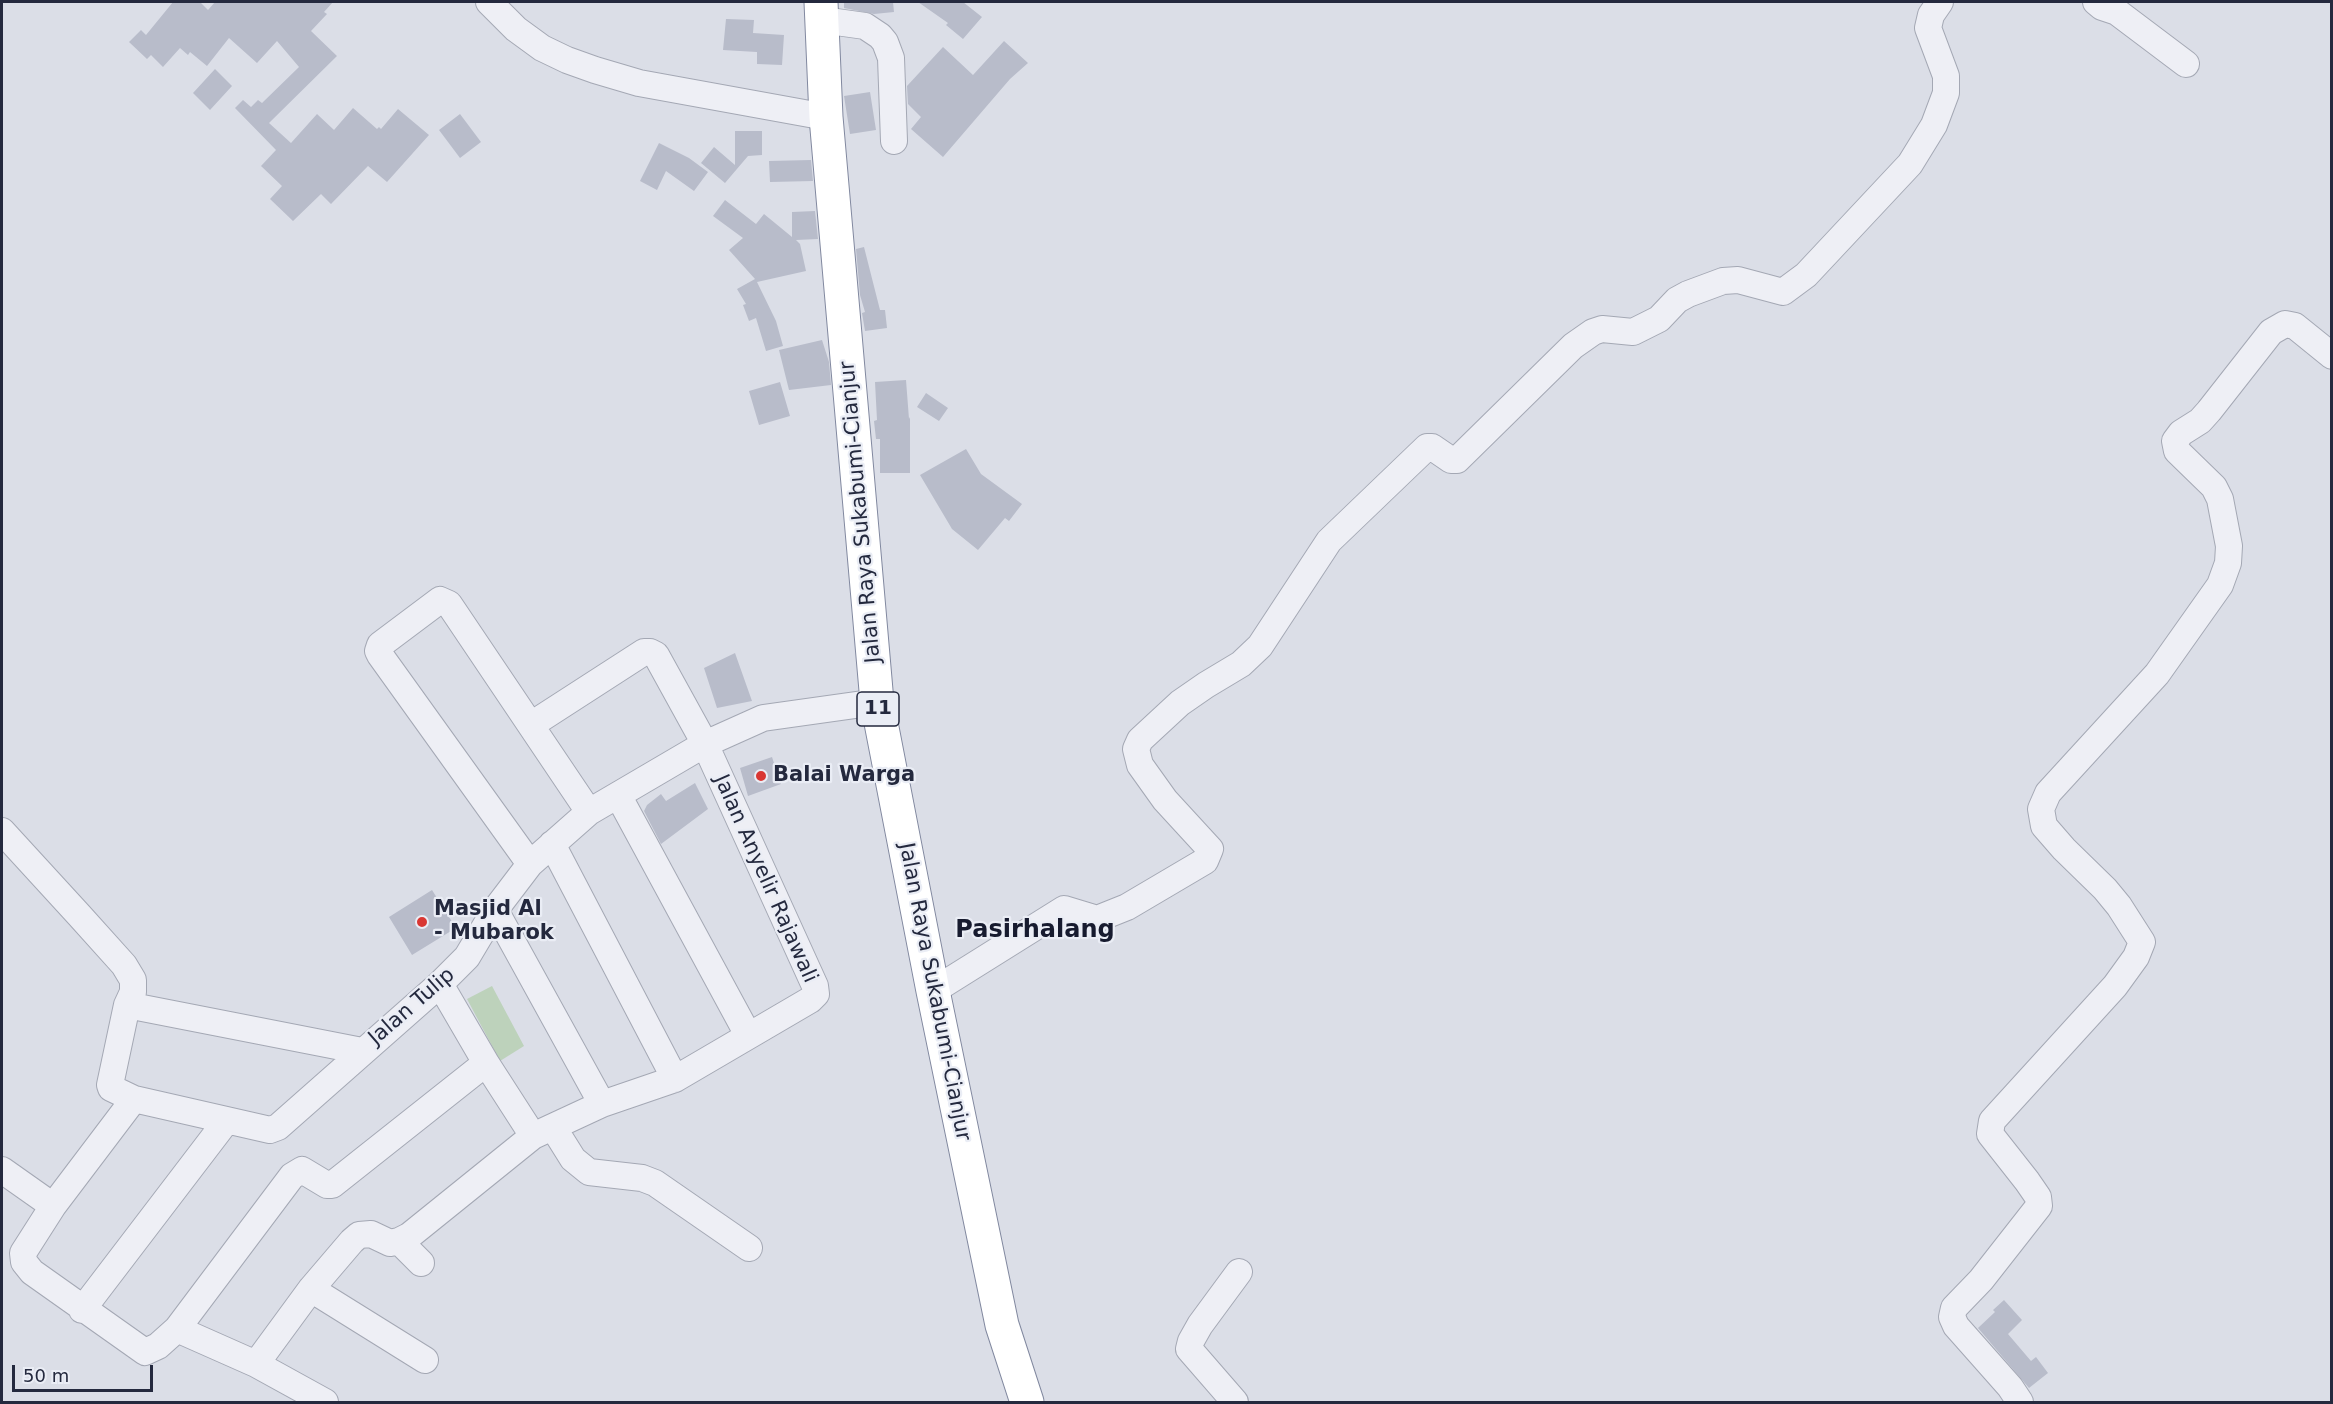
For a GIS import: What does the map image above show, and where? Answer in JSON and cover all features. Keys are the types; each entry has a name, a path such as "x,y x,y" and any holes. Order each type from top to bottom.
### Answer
{"highway":[{"name":"Jalan Raya Sukabumi-Cianjur","path":"822,11 826,117 877,702 933,991 1002,1325 1027,1402"}],"street":[{"path":"489,2 516,29 542,48 595,70 639,83 826,117"},
{"path":"933,991 1064,909 1097,919 1127,907 1205,861 1210,849 1165,800 1140,765 1136,749 1140,740 1180,703 1241,664 1260,645 1329,541 1427,447 1432,447 1451,460 1457,460 1573,346 1593,332 1602,330 1633,332 1659,319 1677,300 1723,281 1738,280 1783,292 1806,275 1910,164 1934,125 1946,93 1946,76 1928,27 1931,15 1940,2"},
{"path":"2096,2 2102,7 2117,12 2186,64"},
{"path":"822,11 865,26 885,42 891,58 894,141"},
{"path":"2020,1402 2010,1387 1956,1326 1952,1317 1954,1308 1981,1280 2039,1206 2038,1197 1990,1134 1992,1121 2115,986 2136,957 2142,942 2105,889 2043,826 2041,809 2048,793 2157,674 2220,585 2228,563 2229,546 2220,499 2214,487 2177,451 2175,441 2181,433 2200,421 2209,411 2271,332 2285,324 2295,326 2331,356"},
{"path":"530,864 380,655 378,651 380,645 440,600 444,600 449,604 589,812"},
{"name":"Jalan Anyelir Rajawali","path":"399,1241 543,1131 602,1104 675,1079 810,1000 816,994 815,986 705,744 656,655 645,652 531,725"},
{"name":"Jalan Tulip","path":"127,1005 110,1085 114,1091 134,1099 270,1130 278,1127 440,984 467,957 495,910 530,864 589,812 705,744 764,718 877,702"},
{"path":"618,795 748,1035"},
{"path":"2,831 124,965 133,980 133,992 127,1005 362,1051"},
{"path":"552,844 675,1079"},
{"path":"495,910 602,1104"},
{"path":"440,984 486,1063 543,1131 573,1159 589,1172 642,1178 655,1183 749,1248"},
{"path":"134,1099 53,1206 23,1253 24,1262 32,1272 82,1310 145,1352 158,1346 177,1329 292,1176 302,1170 327,1185 337,1182 486,1063"},
{"path":"82,1310 226,1120"},
{"path":"2,1170 53,1206"},
{"path":"256,1364 311,1289 352,1240 359,1235 371,1234 390,1243 399,1241 421,1263"},
{"path":"1235,1402 1190,1349 1191,1341 1200,1324 1239,1272"},
{"path":"311,1289 425,1360"},
{"path":"177,1329 256,1364 325,1402"}],"green space":[{"path":"492,986 524,1046 500,1061 467,999"}],"building":[{"path":"173,2 200,2 208,10 215,2 333,2 324,12 327,14 311,31 337,56 269,123 291,143 317,114 334,130 353,108 377,129 379,127 381,129 398,109 429,135 387,182 368,166 331,204 321,194 293,221 270,199 282,186 261,166 276,150 235,108 243,100 251,107 258,100 262,103 299,67 277,41 257,63 229,38 207,66 190,52 188,55 180,48 163,67 151,55 147,59 129,42 141,30 146,35"},
{"path":"844,2 893,2 894,12 874,14 844,8"},
{"path":"918,2 963,2 982,17 963,39 946,25 948,23"},
{"path":"726,19 754,20 753,33 784,35 782,65 757,64 757,52 723,50"},
{"path":"1004,41 1028,63 1010,79 943,157 911,129 921,117 908,104 907,86 943,47 973,75"},
{"path":"215,69 232,86 210,110 193,93"},
{"path":"870,92 876,130 850,134 844,96"},
{"path":"460,114 481,142 460,158 439,130"},
{"path":"735,131 762,131 762,155 748,156 725,183 701,163 714,147 735,165"},
{"path":"659,143 689,158 708,172 694,191 666,171 657,190 640,181"},
{"path":"811,160 813,181 770,182 769,161"},
{"path":"725,200 756,224 764,214 792,237 792,212 815,211 818,239 796,240 800,244 806,271 757,282 776,321 783,346 766,351 756,318 749,321 743,305 746,304 737,289 755,279 729,250 743,238 713,216"},
{"path":"864,247 880,310 885,310 887,328 865,331 862,313 865,312 860,295 856,249"},
{"path":"822,340 829,362 831,385 789,390 779,350"},
{"path":"906,380 909,419 910,417 910,473 880,473 880,439 876,439 874,421 877,420 875,382"},
{"path":"780,382 790,416 759,425 749,391"},
{"path":"926,393 948,408 939,421 917,407"},
{"path":"966,449 981,474 1022,504 1009,521 1005,518 978,550 952,529 920,475"},
{"path":"735,653 752,701 717,708 704,668"},
{"name":"Balai Warga","path":"772,757 781,784 748,796 740,768"},
{"path":"695,783 708,809 661,844 644,811 647,805 661,794 666,801"},
{"name":"Masjid Al - Mubarok","path":"432,890 456,928 412,955 389,917"},
{"path":"2004,1300 2022,1320 2008,1334 2031,1361 2036,1357 2048,1373 2029,1388 1978,1328"}],"place":[{"name":"Balai Warga","path":"761,776"},
{"name":"Masjid Al - Mubarok","path":"422,922"}],"district":[{"name":"Pasirhalang","path":"1035,931"}]}
